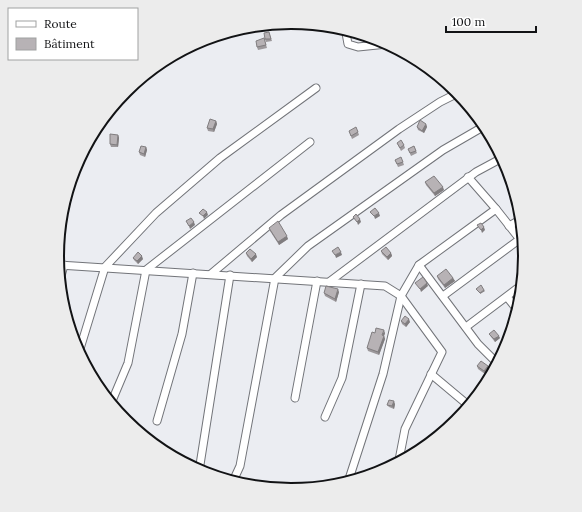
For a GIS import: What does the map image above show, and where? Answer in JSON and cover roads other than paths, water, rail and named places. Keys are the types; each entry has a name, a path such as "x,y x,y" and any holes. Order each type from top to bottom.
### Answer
{"street":[{"path":"347,36 348,44 358,47 376,45"},
{"path":"82,344 106,268 156,213 220,158 316,88"},
{"path":"211,274 293,206 399,129 440,102 453,96"},
{"path":"235,476 240,466 275,278 308,246 443,150 479,129"},
{"path":"114,397 128,363 146,270 310,142"},
{"path":"329,282 468,177 497,161"},
{"path":"468,177 517,236"},
{"path":"350,475 383,374 401,296 419,265 496,209"},
{"path":"509,226 515,222"},
{"path":"442,296 518,243"},
{"path":"64,265 385,286 401,296 442,352 405,429 401,455"},
{"path":"419,265 466,327 493,359"},
{"path":"157,421 182,334 193,273"},
{"path":"200,464 230,275"},
{"path":"296,398 317,281"},
{"path":"325,417 342,378 361,284"},
{"path":"466,327 515,290"},
{"path":"507,297 513,304"},
{"path":"431,374 465,402"}]}
